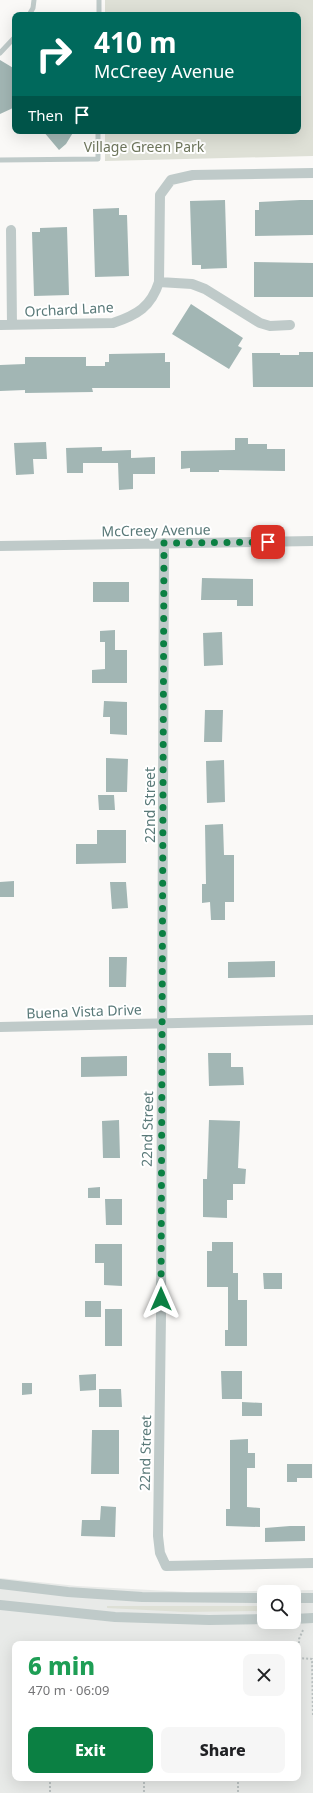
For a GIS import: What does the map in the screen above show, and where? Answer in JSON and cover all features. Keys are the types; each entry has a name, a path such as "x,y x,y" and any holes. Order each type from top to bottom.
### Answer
{"street":[{"name":"Orchard Lane","path":"0,325 113,323 126,318 146,306 155,295 159,282 160,195 171,180 193,174 313,173"},
{"path":"11,230 12,325"},
{"path":"159,282 192,284 204,289 260,323 270,326 290,325"},
{"name":"McCreey Avenue","path":"0,546 313,541"},
{"name":"22nd Street","path":"164,543 158,1529 160,1553 166,1566 313,1563"},
{"name":"Buena Vista Drive","path":"0,1027 313,1020"},
{"path":"0,1584 142,1598 257,1598"},
{"path":"301,1598 313,1598"},
{"path":"0,1605 115,1617 209,1620 257,1619"},
{"path":"301,1619 313,1618"}],"lane":[{"path":"31,12 34,0"},
{"path":"99,0 99,12"},
{"path":"0,53 12,40"},
{"path":"0,160 98,159 98,134"}],"path":[{"path":"299,1641 303,1629"},
{"path":"301,1658 312,1659 313,1717"},
{"path":"50,1781 50,1793"},
{"path":"144,1781 144,1793"},
{"path":"238,1781 238,1793"}],"shaded area":[{"path":"0,1578 77,1586 187,1592 257,1591 257,1629 301,1629 301,1590 313,1590 313,1793 0,1793"}],"green space":[{"name":"Village Green Park","path":"105,0 313,0 313,156 105,161 105,134 301,134 301,12 105,12"},
{"path":"107,1606 257,1606 257,1611 185,1612 107,1608"}],"building":[{"path":"0,60 12,67 12,108 0,114"},
{"path":"46,134 72,134 66,144 59,150"},
{"path":"225,200 227,268 201,269 201,265 192,265 190,201"},
{"path":"313,200 313,235 255,236 255,210 259,210 259,202"},
{"path":"119,208 119,215 127,215 129,276 95,277 93,209"},
{"path":"67,227 69,295 34,296 32,232 40,232 40,228"},
{"path":"254,262 313,263 313,297 254,297"},
{"path":"191,304 243,338 238,346 242,348 229,369 172,334"},
{"path":"299,352 313,352 313,387 253,387 252,353 299,355"},
{"path":"165,353 165,362 170,362 170,388 92,388 93,392 25,393 25,390 0,391 0,365 25,364 25,357 86,357 86,366 105,366 105,362 109,362 109,354"},
{"path":"235,438 248,438 248,444 267,444 267,449 285,449 285,471 219,470 219,472 190,472 190,468 181,469 181,451 235,450"},
{"path":"46,442 47,459 33,459 34,474 16,475 14,443"},
{"path":"102,447 102,451 131,450 131,458 155,457 155,474 133,474 133,489 119,490 118,463 83,463 83,473 67,473 66,448"},
{"path":"202,578 253,579 253,606 237,606 237,600 201,600"},
{"path":"93,582 129,582 129,602 93,602"},
{"path":"115,630 115,650 127,650 127,683 92,683 92,670 105,669 105,642 100,642 100,631"},
{"path":"222,632 223,665 204,666 203,633"},
{"path":"104,701 127,702 127,735 110,734 110,717 103,717"},
{"path":"205,710 223,710 222,742 204,742"},
{"path":"106,758 128,759 127,792 106,792"},
{"path":"224,760 225,802 207,803 206,761"},
{"path":"98,795 114,795 115,810 99,810"},
{"path":"223,824 224,855 234,855 234,902 225,902 225,920 211,920 210,902 202,903 202,884 206,884 205,825"},
{"path":"97,830 126,830 126,863 76,864 76,844 97,844"},
{"path":"14,881 14,897 0,897 0,882"},
{"path":"110,882 126,882 128,908 112,909"},
{"path":"109,957 127,957 126,987 109,987"},
{"path":"275,961 275,977 228,978 228,962"},
{"path":"208,1053 231,1053 231,1067 243,1067 244,1085 209,1086"},
{"path":"127,1056 127,1076 81,1077 81,1057"},
{"path":"119,1120 120,1158 103,1158 102,1121"},
{"path":"209,1120 240,1121 238,1168 246,1169 245,1184 233,1184 233,1200 227,1200 227,1218 203,1217 203,1179 207,1179"},
{"path":"100,1187 100,1198 88,1198 88,1188"},
{"path":"105,1199 122,1199 122,1225 106,1225"},
{"path":"212,1242 233,1242 233,1273 238,1273 238,1300 247,1300 247,1346 225,1346 225,1330 228,1330 228,1287 207,1287 207,1251 212,1251"},
{"path":"95,1244 122,1244 122,1286 104,1285 104,1263 95,1263"},
{"path":"263,1273 282,1273 282,1289 264,1289"},
{"path":"85,1301 101,1301 101,1317 85,1317"},
{"path":"105,1309 122,1309 122,1346 105,1346"},
{"path":"221,1371 242,1371 242,1399 222,1399"},
{"path":"96,1374 96,1390 80,1391 79,1375"},
{"path":"22,1383 32,1383 32,1394 22,1395"},
{"path":"99,1389 121,1389 122,1407 99,1407"},
{"path":"242,1402 262,1403 262,1416 242,1416"},
{"path":"92,1430 119,1430 119,1474 91,1474"},
{"path":"248,1439 248,1453 255,1453 255,1468 247,1468 247,1507 260,1508 260,1527 226,1526 226,1509 230,1509 230,1440"},
{"path":"287,1464 312,1464 312,1478 297,1478 297,1482 287,1482"},
{"path":"101,1506 116,1507 115,1537 81,1536 82,1520 100,1520"},
{"path":"305,1526 305,1541 265,1542 265,1528"}],"route":[{"path":"161,1299 164,543 268,542"}]}
